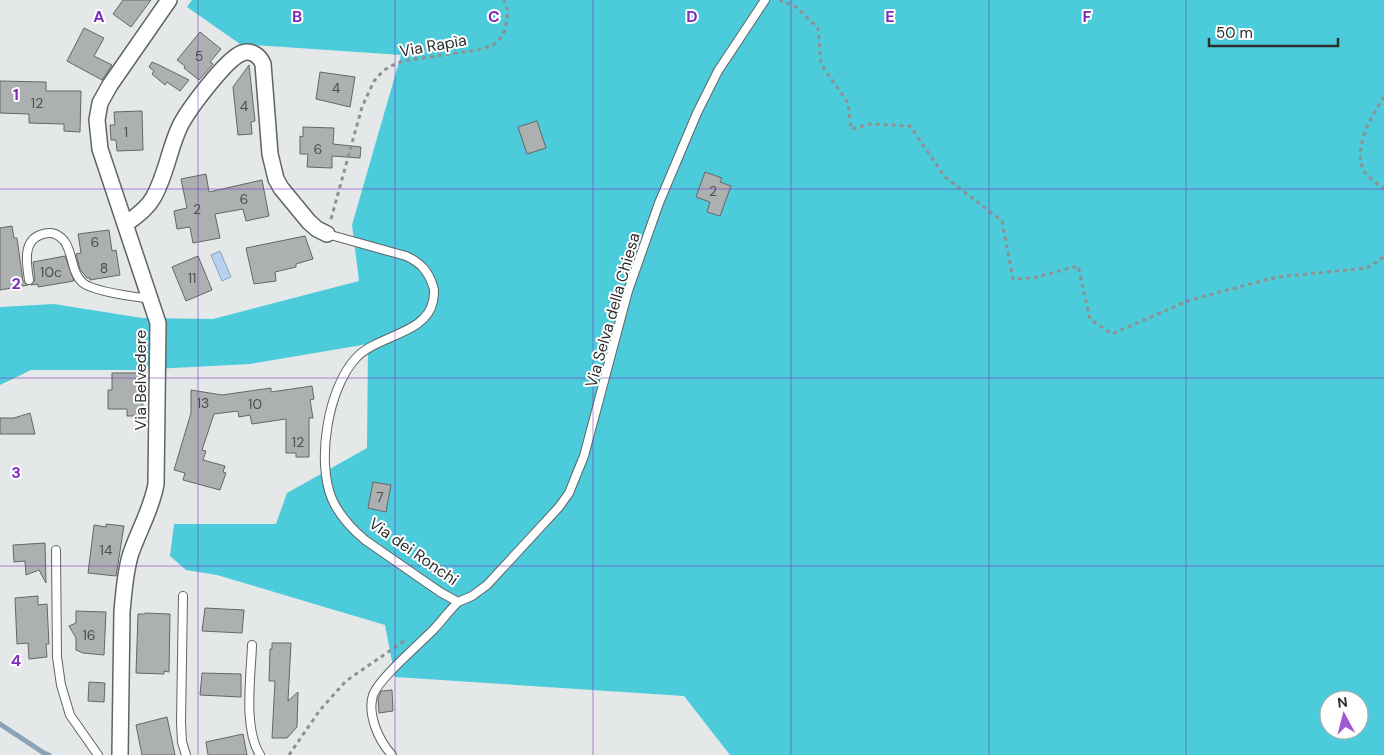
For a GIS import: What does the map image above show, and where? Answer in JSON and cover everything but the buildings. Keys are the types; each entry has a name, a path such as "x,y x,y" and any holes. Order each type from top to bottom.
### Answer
{"street":[{"name":"Via Belvedere","path":"120,755 124,590 130,556 154,495 157,468 159,330 151,299 100,149 97,120 100,103 110,85 169,0"},
{"name":"Via dei Ronchi","path":"126,224 152,200 181,125 199,98 231,60 240,54 251,52 258,55 263,64 270,154 276,179 309,222 327,234"}],"lane":[{"name":"Via Selva della Chiesa","path":"458,602 472,596 487,585 569,494 586,448 628,291 659,203 697,113 718,71 765,0"},
{"path":"29,280 27,254 31,243 37,236 51,233 60,236 67,244 76,273 83,283 95,288 151,299"},
{"name":"Via dei Ronchi","path":"327,234 406,256 417,261 427,271 434,290 433,303 426,317 417,324 358,355 344,374 338,387 326,440 327,482 332,499 342,516 365,540 440,592 458,602 383,680 374,694 372,706 374,724 379,737 392,755"},
{"path":"56,550 57,657 60,685 70,715 98,755"},
{"path":"183,596 181,722 182,742 186,755"},
{"path":"252,645 250,715 252,736 260,755"}],"path":[{"name":"Via Rapìa","path":"327,234 362,107 374,81 383,71 403,61 492,46 500,39 505,30 508,12 504,0"},
{"path":"780,0 795,6 818,28 821,64 848,103 851,129 871,124 910,126 945,177 1002,221 1013,279 1033,278 1078,266 1090,319 1112,334 1190,300 1277,277 1367,268 1384,257"},
{"path":"1384,97 1370,118 1360,153 1364,171 1384,189"},
{"path":"289,755 320,710 346,680 399,643 408,639"}],"shaded area":[{"path":"192,0 1384,0 1384,755 730,755 684,696 395,677 385,625 217,575 186,570 170,556 174,524 276,524 287,493 367,448 368,344 250,364 135,370 31,370 0,385 0,307 54,304 142,318 213,319 359,281 352,225 401,55 240,44 187,7"},
{"path":"220,251 231,277 222,281 211,255"}],"waterway":[{"path":"0,724 49,755"}]}
